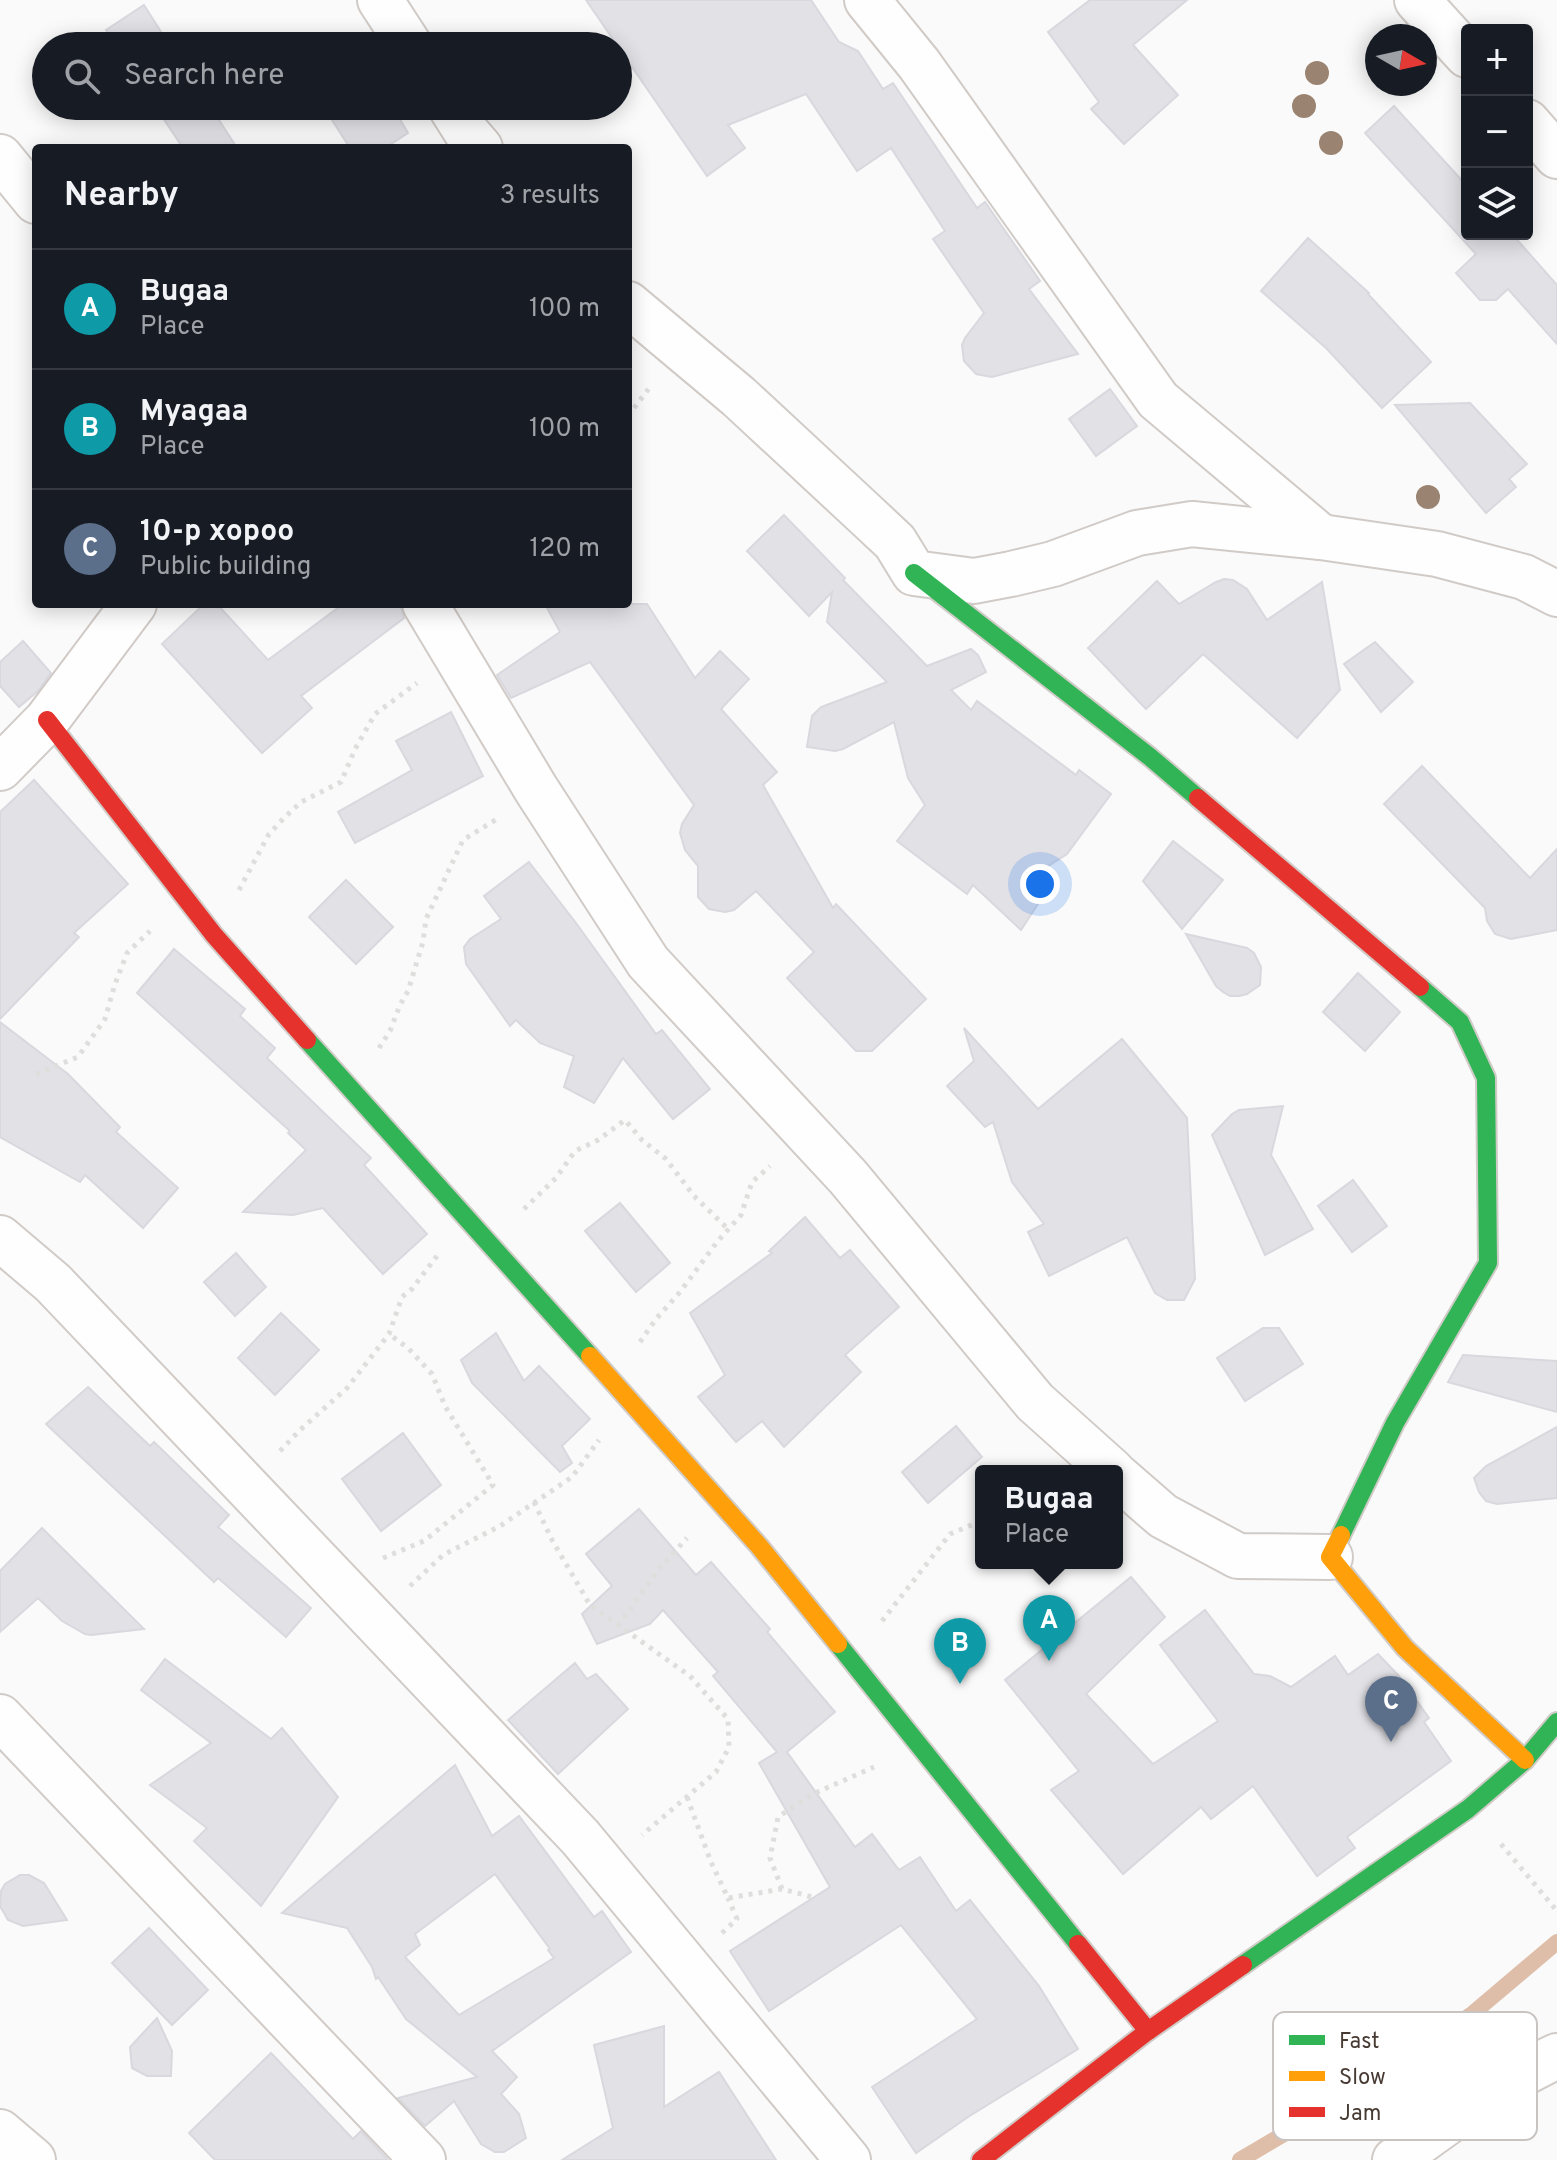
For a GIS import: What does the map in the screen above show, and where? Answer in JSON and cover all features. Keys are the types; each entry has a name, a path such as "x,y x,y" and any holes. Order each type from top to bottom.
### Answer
{"street":[{"path":"380,0 401,32"},
{"path":"867,0 919,64 1158,400 1321,537"},
{"path":"1417,0 1461,48"},
{"path":"459,120 477,144"},
{"path":"1533,129 1557,156"},
{"path":"0,157 32,196"},
{"path":"632,307 739,397 895,542 914,573 1150,757 1460,1022 1486,1078 1488,1263 1395,1423 1330,1557"},
{"path":"914,573 974,581 1053,564 1137,533 1192,524 1321,537 1437,554 1524,577 1557,594"},
{"path":"0,768 47,720 131,608"},
{"path":"427,608 536,789 648,962 848,1177 1035,1402 1105,1465"},
{"path":"47,720 208,928 759,1546 1148,2031"},
{"path":"0,1238 53,1283 580,1837 848,2160"},
{"path":"1123,1481 1163,1516 1238,1556 1330,1557 1405,1648 1525,1760"},
{"path":"0,1717 423,2160"},
{"path":"981,2160 1148,2031 1468,1809 1525,1760 1557,1722"},
{"path":"1537,2065 1557,2056"},
{"path":"0,2132 33,2160"},
{"path":"1395,2160 1422,2140"}],"path":[{"path":"208,928 235,899 269,834 301,802 341,782 375,714 421,680 452,649"},
{"path":"400,1005 408,991 423,942 426,919 463,840 536,789"},
{"path":"36,1074 78,1057 105,1019 127,953 182,894"},
{"path":"491,1245 556,1178 575,1151 598,1140 625,1120 642,1140 666,1159 694,1196 728,1229"},
{"path":"595,1362 639,1343 741,1215 752,1182 786,1154 802,1127"},
{"path":"243,1483 335,1401 389,1334 402,1297 412,1289 466,1218"},
{"path":"324,1568 387,1557 424,1541 493,1485 445,1406 432,1374 409,1349 389,1334"},
{"path":"371,1616 411,1586 443,1555 500,1526 572,1477 629,1400"},
{"path":"534,1502 590,1605 690,1676 728,1719 729,1747 716,1772 650,1826 609,1870"},
{"path":"618,1626 658,1570 721,1503"},
{"path":"839,1644 884,1620 950,1534 975,1524"},
{"path":"782,1889 770,1858 778,1817 813,1794 864,1773 917,1743"},
{"path":"687,1797 728,1898 782,1889 812,1897"},
{"path":"1515,1858 1557,1911"}],"building":[{"path":"586,0 811,0 839,42 858,51 883,89 893,83 977,208 985,202 1040,281 1029,289 1078,354 992,377 976,374 964,361 962,345 984,313 933,239 945,231 891,148 857,171 806,94 728,125 745,148 707,176 632,67 632,32 608,32"},
{"path":"1090,0 1187,0 1133,45 1178,95 1124,144 1091,109 1099,102 1048,32"},
{"path":"144,5 161,32 107,32"},
{"path":"1394,106 1461,179 1461,238 1365,133"},
{"path":"164,120 219,120 234,144 180,144"},
{"path":"332,120 400,120 408,133 391,144 347,144"},
{"path":"1308,238 1369,293 1431,362 1382,408 1326,348 1261,291"},
{"path":"1463,240 1517,240 1557,285 1557,344 1508,289 1496,300 1480,300 1456,273 1476,254"},
{"path":"1110,389 1137,426 1096,456 1069,419"},
{"path":"1470,403 1527,464 1509,479 1516,487 1486,513 1395,405"},
{"path":"784,515 927,666 971,649 978,655 986,672 951,690 971,710 977,701 1076,775 1079,770 1111,794 1067,854 1042,870 1047,890 1021,930 973,885 967,894 897,841 925,805 908,778 894,722 843,749 835,751 807,747 812,716 821,707 887,682 827,622 832,592 809,616 747,551"},
{"path":"1224,579 1233,580 1247,589 1267,620 1322,582 1340,690 1297,738 1203,654 1146,709 1088,648 1157,581 1179,604"},
{"path":"632,604 647,604 695,678 720,651 749,679 721,709 777,772 763,785 833,908 836,904 926,999 872,1051 856,1051 787,978 814,952 756,891 734,910 725,912 709,909 698,897 698,866 685,850 680,833 694,805 590,662 511,698 497,675 560,632 547,608 632,608"},
{"path":"200,608 221,608 268,660 338,608 401,608 404,618 301,696 312,708 262,753 162,644"},
{"path":"23,641 51,673 38,691 19,707 0,686 0,662"},
{"path":"1375,642 1413,682 1381,712 1344,664"},
{"path":"451,712 483,776 355,843 338,812 412,770 396,741"},
{"path":"1422,766 1530,878 1557,849 1557,930 1511,939 1495,934 1487,921 1485,908 1384,804"},
{"path":"34,780 128,884 74,933 79,937 0,1019 0,812"},
{"path":"1173,841 1223,880 1182,929 1143,881"},
{"path":"529,862 656,1034 662,1030 710,1089 673,1119 623,1058 594,1103 564,1087 574,1056 540,1043 516,1020 510,1026 466,964 464,947 470,939 501,919 484,896"},
{"path":"346,880 393,927 356,964 309,917"},
{"path":"1186,934 1247,948 1254,953 1261,967 1260,985 1239,996 1223,992 1216,986"},
{"path":"174,949 245,1009 240,1016 275,1048 267,1058 371,1158 364,1165 427,1234 383,1274 323,1208 293,1215 243,1212 306,1150 288,1133 290,1131 137,993"},
{"path":"1358,973 1400,1012 1365,1051 1323,1012"},
{"path":"0,1022 68,1074 120,1127 116,1132 178,1188 143,1228 85,1175 80,1182 0,1137"},
{"path":"964,1028 1038,1109 1122,1039 1187,1118 1195,1279 1184,1300 1167,1300 1155,1293 1127,1237 1049,1276 1028,1232 1044,1224 1012,1182 993,1122 985,1127 947,1086 974,1061"},
{"path":"1283,1106 1271,1155 1313,1229 1265,1255 1212,1135 1239,1110"},
{"path":"1353,1180 1387,1226 1352,1252 1318,1206"},
{"path":"620,1203 670,1263 636,1292 585,1231"},
{"path":"805,1217 840,1258 850,1250 899,1307 845,1355 861,1372 784,1447 762,1421 736,1442 698,1397 725,1375 690,1313 772,1253 769,1251"},
{"path":"236,1253 266,1287 235,1316 204,1282"},
{"path":"281,1313 319,1350 275,1395 238,1358"},
{"path":"1263,1328 1279,1328 1303,1364 1245,1401 1217,1358"},
{"path":"496,1333 524,1381 539,1366 590,1419 562,1446 572,1463 560,1472 472,1383 461,1360"},
{"path":"1463,1355 1557,1361 1557,1412 1448,1382"},
{"path":"88,1387 150,1446 154,1442 229,1515 218,1527 311,1608 286,1637 218,1578 214,1582 46,1424"},
{"path":"956,1426 982,1457 928,1503 902,1472"},
{"path":"1557,1427 1557,1498 1497,1504 1486,1501 1474,1478 1486,1466"},
{"path":"403,1433 441,1485 381,1531 342,1479"},
{"path":"639,1509 696,1575 711,1562 770,1629 767,1632 835,1712 787,1752 855,1847 872,1834 899,1870 920,1857 956,1911 970,1900 1039,1986 1078,2049 916,2153 872,2087 977,2019 901,1925 769,2011 730,1951 830,1887 759,1763 777,1752 713,1676 718,1672 663,1610 650,1624 597,1644 582,1614 612,1586 586,1554"},
{"path":"42,1528 144,1629 85,1634 62,1621 38,1598 0,1632 0,1571"},
{"path":"1131,1577 1165,1617 1086,1694 1153,1764 1218,1721 1160,1645 1205,1610 1254,1674 1270,1676 1291,1687 1335,1656 1348,1675 1378,1654 1399,1676 1429,1718 1424,1722 1451,1761 1347,1837 1355,1848 1317,1876 1253,1786 1211,1819 1201,1807 1123,1874 1051,1790 1079,1771 1005,1680"},
{"path":"165,1659 271,1739 282,1728 338,1797 261,1906 194,1841 207,1828 150,1785 211,1743 141,1690"},
{"path":"575,1663 587,1679 596,1674 628,1709 558,1774 508,1720"},
{"path":"455,1765 492,1836 519,1816 594,1917 602,1911 631,1952 492,2051 517,2077 501,2094 519,2114 526,2138 504,2152 495,2152 481,2144 454,2101 425,2126 398,2098 477,2077 406,2019 378,1977 376,1979 372,1967 347,1928 282,1913","holes":["495,1874 554,1958 459,2015 405,1957 420,1945 415,1934"]},
{"path":"20,1875 29,1875 44,1883 67,1920 23,1926 8,1920 0,1906 1,1891 5,1884"},
{"path":"149,1928 208,1990 172,2025 112,1963"},
{"path":"157,2018 172,2051 171,2076 147,2076 132,2068 130,2047"},
{"path":"664,2026 664,2107 719,2072 776,2160 562,2160 613,2128 594,2045"},
{"path":"271,2053 353,2139 361,2131 388,2160 215,2160 189,2133"}],"waterway":[{"path":"1474,2012 1557,1942"},
{"path":"1240,2160 1274,2140"}],"traffic: fast":[{"path":"914,573 1198,798"},
{"path":"1341,1535 1395,1423 1488,1263 1486,1078 1460,1022 1420,987"},
{"path":"307,1040 590,1356"},
{"path":"838,1644 1078,1944"},
{"path":"1243,1965 1468,1809 1525,1760 1557,1722"}],"traffic: slow":[{"path":"590,1356 759,1546 838,1644"},
{"path":"1341,1535 1330,1557 1405,1648 1525,1760"}],"traffic: jam":[{"path":"47,720 214,935 307,1040"},
{"path":"1198,798 1420,987"},
{"path":"1078,1944 1148,2031"},
{"path":"981,2160 1148,2031 1243,1965"}],"place":[{"name":"Bugaa","path":"1049,1661"},
{"name":"Myagaa","path":"960,1684"},
{"name":"10-р хороо","path":"1391,1742"}]}
